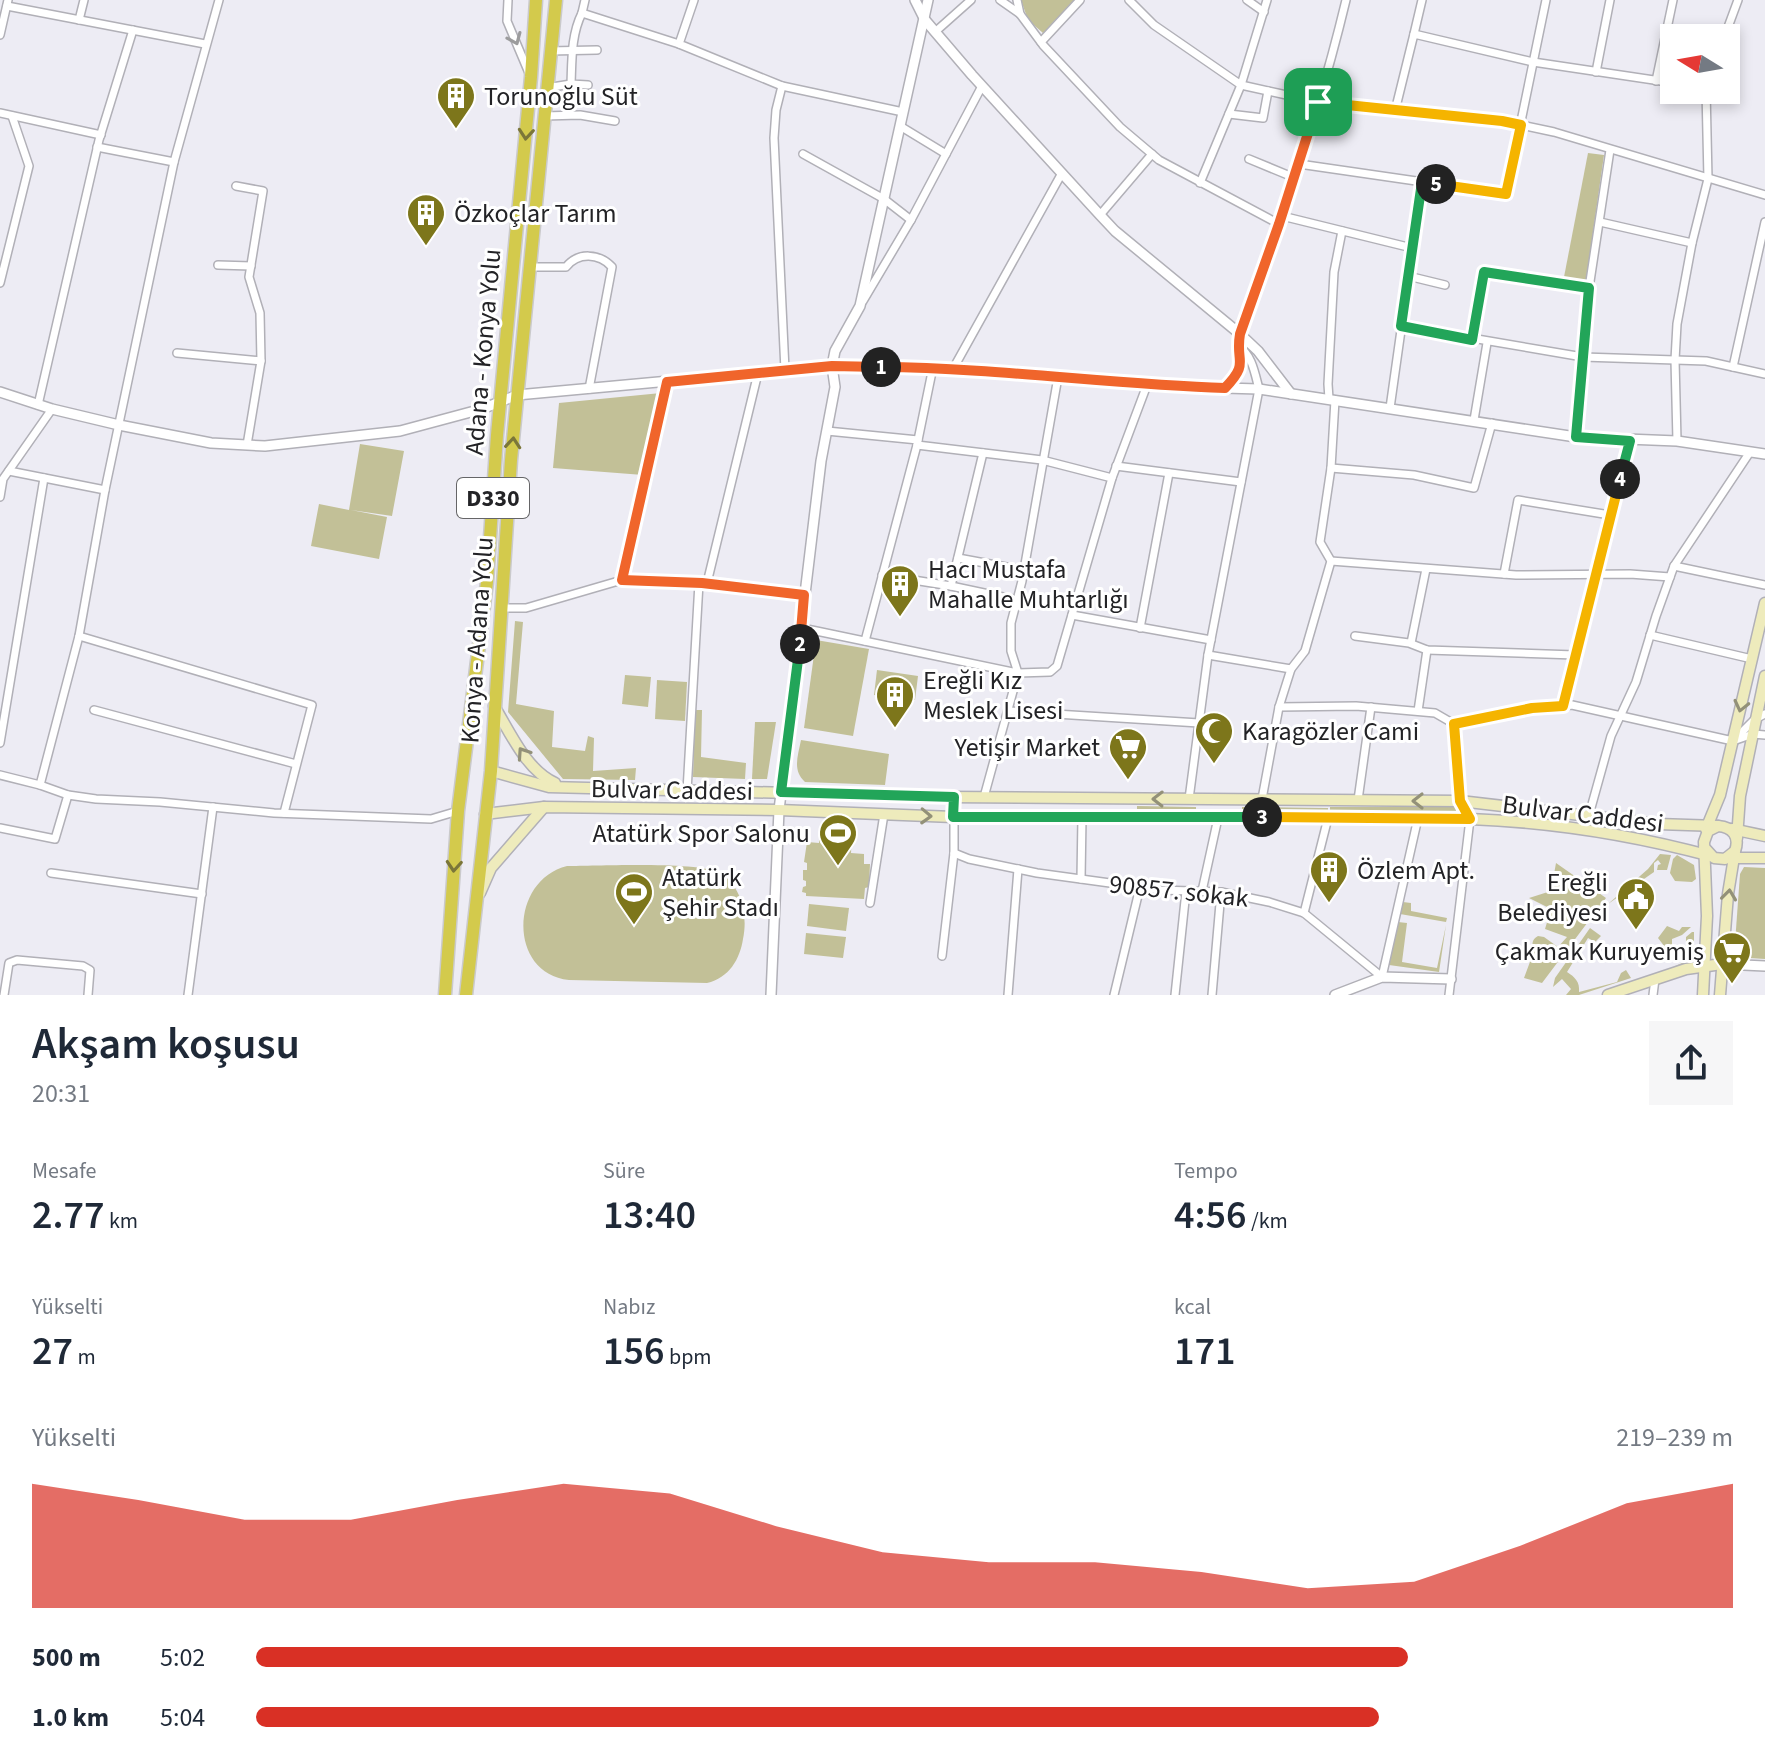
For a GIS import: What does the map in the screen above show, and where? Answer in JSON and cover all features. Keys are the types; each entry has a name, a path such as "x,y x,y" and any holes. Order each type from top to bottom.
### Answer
{"highway":[{"name":"Adana - Konya Yolu","path":"445,995 458,811 487,582 536,0"},
{"name":"Konya - Adana Yolu","path":"466,995 491,771 493,706 517,395 556,0"},
{"path":"463,768 491,771"},
{"path":"458,811 485,814"}],"main road":[{"path":"1703,995 1708,891 1717,838 1717,804 1765,603"},
{"path":"1765,676 1760,716 1753,734 1740,796 1717,838 1721,860 1733,856 1765,858"},
{"path":"493,706 529,762 546,780 564,788"},
{"name":"Bulvar Caddesi","path":"491,771 549,787 564,788 954,797 1460,801 1658,824 1717,838"},
{"path":"485,814 544,807 779,810 953,817 1418,818 1519,822 1628,837 1765,836"},
{"path":"474,905 491,868 544,807"},
{"path":"1717,838 1733,856 1720,995"},
{"path":"1608,995 1655,979 1722,964"}],"street":[{"path":"79,20 84,0"},
{"path":"40,785 79,636 105,490 174,162 219,0"},
{"path":"508,0 507,21 531,77"},
{"path":"571,84 572,51 585,0"},
{"path":"679,44 694,0"},
{"path":"915,0 935,32 1115,231 1240,334 1258,351 1291,394"},
{"path":"860,306 928,0"},
{"path":"935,32 971,0"},
{"path":"1000,0 1020,14 1041,42 1120,127 1152,154 1200,183 1281,220 1412,248"},
{"path":"1017,0 1020,14"},
{"path":"1041,42 1080,0"},
{"path":"1129,0 1154,25 1241,85 1318,102 1502,121 1765,195"},
{"path":"1247,0 1264,12"},
{"path":"1200,183 1241,85 1267,0"},
{"path":"1225,388 1238,374 1242,363 1238,346 1240,334 1295,178 1346,0"},
{"path":"1395,111 1422,0"},
{"path":"1299,164 1506,194 1546,0"},
{"path":"1596,72 1610,0"},
{"path":"1656,81 1673,0"},
{"path":"1729,24 1738,0"},
{"path":"0,35 8,3 205,44"},
{"path":"582,13 679,44 782,86 903,112"},
{"path":"38,405 97,147 133,30"},
{"path":"1414,34 1533,62 1660,81"},
{"path":"549,51 597,50"},
{"path":"546,88 588,85"},
{"path":"782,86 774,138 785,370"},
{"path":"771,995 779,810 804,595 835,387 832,366 835,351 911,220 982,86"},
{"path":"1229,114 1263,118 1268,91"},
{"path":"1677,441 1677,324 1708,179 1706,104"},
{"path":"0,113 101,135"},
{"path":"544,116 580,115 615,121"},
{"path":"0,283 29,166 12,116"},
{"path":"900,126 946,154"},
{"path":"97,147 174,162"},
{"path":"1576,437 1589,288 1610,150"},
{"path":"803,154 884,199 911,220"},
{"path":"1100,215 1152,154"},
{"path":"1249,159 1295,178"},
{"path":"953,369 1062,173"},
{"path":"1390,408 1422,182"},
{"path":"236,186 263,191 249,277 260,313 261,361 247,445"},
{"path":"1600,222 1692,243"},
{"path":"1733,367 1765,222"},
{"path":"1262,799 1279,707 1291,669 1305,651 1331,561 1320,542 1331,468 1332,399 1328,384 1334,272 1342,231"},
{"path":"530,267 566,267 572,259 583,256 605,260 612,267 589,389"},
{"path":"218,265 251,266"},
{"path":"1472,340 1484,272 1589,288"},
{"path":"1408,276 1445,285"},
{"path":"1401,326 1583,357 1706,361 1765,374"},
{"path":"1474,420 1487,343"},
{"path":"1189,799 1208,655 1259,389 1254,368 1244,349 1238,346"},
{"path":"177,353 261,361"},
{"path":"0,392 52,409 119,425 211,443 265,446 400,431 500,404 517,395 832,366 933,367 1147,385 1259,389 1576,437 1677,441 1765,454"},
{"path":"865,641 918,442 933,367"},
{"path":"687,791 703,583 758,373"},
{"path":"984,797 1018,673 1010,637 1058,377"},
{"path":"622,580 667,382"},
{"path":"802,628 1018,673 1050,672 1057,666 1112,478 1147,385"},
{"path":"0,497 2,481 52,409"},
{"path":"1331,468 1414,475 1474,488 1492,423"},
{"path":"827,431 1042,460 1112,478"},
{"path":"1563,706 1630,441"},
{"path":"1589,815 1611,736 1636,682 1674,566 1750,452"},
{"path":"951,586 983,453"},
{"path":"1116,466 1241,482"},
{"path":"9,471 105,490"},
{"path":"1140,628 1169,473"},
{"path":"0,743 44,478"},
{"path":"1504,574 1518,500 1610,515"},
{"path":"958,558 1023,570"},
{"path":"1331,561 1504,574 1670,577"},
{"path":"1674,566 1765,585"},
{"path":"1411,643 1426,569"},
{"path":"882,575 1017,600"},
{"path":"502,608 526,608 622,580 703,583 804,595"},
{"path":"1072,615 1211,640"},
{"path":"1650,635 1752,659"},
{"path":"79,636 312,705 284,813"},
{"path":"1355,636 1411,643 1427,650 1575,655"},
{"path":"1418,711 1427,650"},
{"path":"1208,655 1291,669"},
{"path":"1279,707 1371,707 1418,711 1435,713 1454,724 1532,708 1563,706 1621,714 1733,741 1753,734 1765,735"},
{"path":"1358,800 1371,707"},
{"path":"94,710 296,764"},
{"path":"1009,711 1199,723"},
{"path":"1733,741 1760,716"},
{"path":"1449,995 1470,819 1460,801 1454,724"},
{"path":"0,775 68,795 284,813 431,819 458,811"},
{"path":"0,828 55,839 68,795"},
{"path":"942,956 954,853 954,797"},
{"path":"188,995 213,807"},
{"path":"870,903 884,814"},
{"path":"1081,879 1082,817"},
{"path":"1202,891 1218,818"},
{"path":"1304,913 1328,818"},
{"path":"1382,977 1418,818"},
{"name":"90857. sokak","path":"954,853 969,859 1081,879 1140,887 1221,892 1269,902 1304,913 1382,977"},
{"path":"1008,995 1018,869"},
{"path":"51,873 202,894"},
{"path":"1114,995 1140,887"},
{"path":"1175,995 1186,891"},
{"path":"1212,995 1221,892"},
{"path":"4,995 9,963 17,960 83,966 90,970 88,995"},
{"path":"1722,964 1765,966"},
{"path":"1335,995 1382,977 1451,979"},
{"path":"1653,995 1655,979"}],"shaded area":[{"path":"1021,0 1074,0 1043,33 1028,20"},
{"path":"1588,153 1604,155 1586,282 1564,277"},
{"path":"661,393 643,475 553,468 559,403"},
{"path":"360,444 404,451 392,516 351,510 387,517 379,559 311,546 319,504 349,510"},
{"path":"515,621 523,622 516,704 554,711 552,747 585,751 588,736 594,738 593,771 636,768 635,780 563,779 508,712"},
{"path":"816,640 869,649 853,736 804,728"},
{"path":"877,670 918,676 915,700 874,695"},
{"path":"625,675 651,677 648,707 622,704"},
{"path":"657,680 687,682 685,721 655,719"},
{"path":"695,710 702,710 701,757 746,763 745,779 693,777"},
{"path":"755,722 776,722 767,779 752,779"},
{"path":"801,740 889,754 885,785 805,782 797,768"},
{"path":"1137,806 1196,807 1196,811 1137,811"},
{"path":"1242,807 1328,808 1328,812 1242,812"},
{"path":"1330,807 1457,807 1457,812 1330,812"},
{"name":"Atatürk Spor Salonu","path":"819,832 852,834 851,853 864,854 864,864 870,864 869,887 865,888 864,899 806,896 802,892 806,886 803,870 807,870 807,863 804,862 807,842 819,843"},
{"path":"1660,854 1671,855 1667,870 1657,870 1661,864 1658,860 1654,863 1654,872 1608,904 1648,869"},
{"path":"1677,855 1694,865 1696,879 1692,882 1675,881 1670,873"},
{"path":"1556,863 1606,898 1542,983 1524,978 1534,951 1533,941 1538,936 1544,937 1558,947 1567,937 1545,929 1551,909 1529,898 1551,891"},
{"name":"Atatürk Şehir Stadı","path":"567,866 670,866 709,869 720,873 734,886 744,911 743,939 736,960 721,977 707,983 569,980 549,974 535,961 526,945 523,926 526,906 535,889 548,875"},
{"path":"1744,867 1765,868 1765,959 1734,957 1740,874"},
{"path":"1403,902 1411,903 1411,911 1447,918 1446,922 1400,914"},
{"path":"809,904 849,908 846,931 807,926"},
{"path":"1398,922 1407,923 1402,962 1437,968 1446,925 1439,972 1389,965"},
{"path":"1667,926 1679,931 1682,927 1691,927 1672,939 1672,947 1668,951 1658,938"},
{"path":"1590,928 1601,936 1595,942 1588,938 1567,972 1579,985 1579,992 1617,982 1626,970 1631,978 1579,995 1566,995 1571,989 1562,979 1553,987 1555,978"},
{"path":"1692,932 1694,960 1673,967 1689,960 1686,953 1675,961 1670,957 1675,951 1686,948 1686,937"},
{"path":"806,933 846,937 843,958 804,954"}],"place":[{"name":"Torunoğlu Süt","path":"456,130"},
{"name":"Özkoçlar Tarım","path":"426,247"},
{"name":"Hacı Mustafa Mahalle Muhtarlığı","path":"900,618"},
{"name":"Ereğli Kız Meslek Lisesi","path":"895,729"},
{"name":"Karagözler Cami","path":"1214,765"},
{"name":"Yetişir Market","path":"1128,781"},
{"name":"Atatürk Spor Salonu","path":"838,867"},
{"name":"Özlem Apt.","path":"1329,904"},
{"name":"Atatürk Şehir Stadı","path":"634,926"},
{"name":"Ereğli Belediyesi","path":"1636,931"},
{"name":"Çakmak Kuruyemiş","path":"1732,985"}],"route":[{"path":"1318,102 1521,125 1506,194 1422,182 1401,326 1472,340 1484,272 1589,288 1576,437 1630,441 1563,706 1532,708 1454,724 1460,801 1470,819 953,817 954,797 781,792 804,595 702,583 622,580 667,382 832,366 938,367 1156,386 1225,388 1238,374 1242,363 1238,346 1240,334 1318,102"}]}
